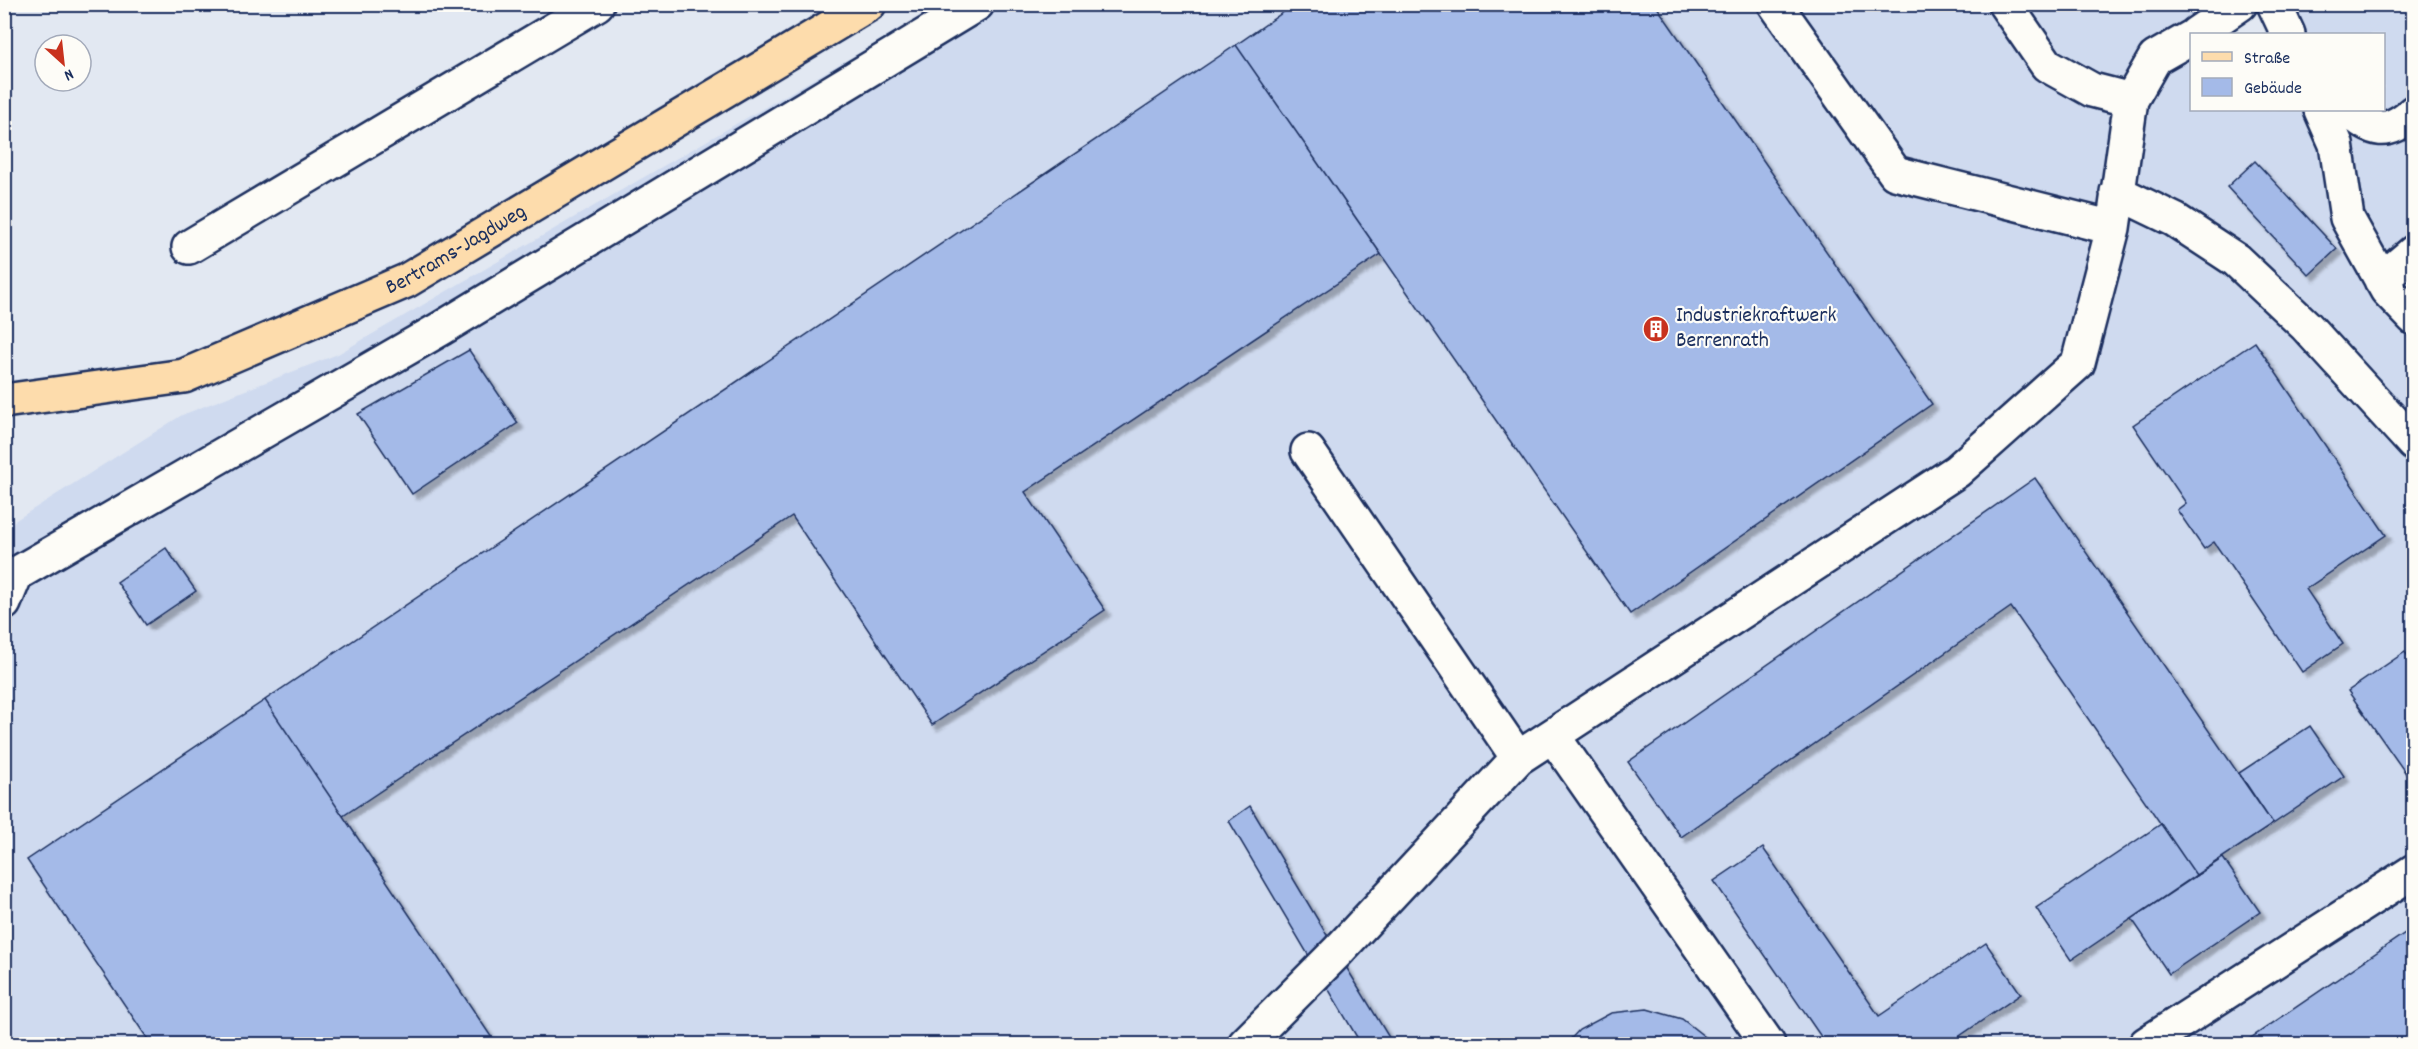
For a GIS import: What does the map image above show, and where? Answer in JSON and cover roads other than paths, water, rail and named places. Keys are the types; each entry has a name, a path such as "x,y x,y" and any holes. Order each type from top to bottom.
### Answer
{"main road":[{"name":"Bertrams-Jagdweg","path":"4,401 184,376 405,281 869,4"}],"street":[{"path":"189,247 597,4"},
{"path":"4,603 16,574 442,328 977,4"},
{"path":"1775,4 1895,173 2113,228"},
{"path":"2005,4 2047,65 2092,90 2131,100"},
{"path":"2199,33 2240,4"},
{"path":"2274,4 2288,33"},
{"path":"1245,1044 1337,952 1518,758 1957,471 2078,363 2113,228 2131,100 2155,58 2190,38"},
{"path":"2321,111 2336,144 2347,218 2381,280 2414,318"},
{"path":"2350,111 2367,126 2384,129 2404,121 2414,112"},
{"path":"2117,192 2175,220 2236,260 2306,326 2414,444"},
{"path":"2381,280 2414,252"},
{"path":"1308,451 1518,758"},
{"path":"1553,736 1768,1044"},
{"path":"2146,1044 2414,872"}],"place":[{"name":"Industriekraftwerk Berrenrath","path":"1656,329"}]}
